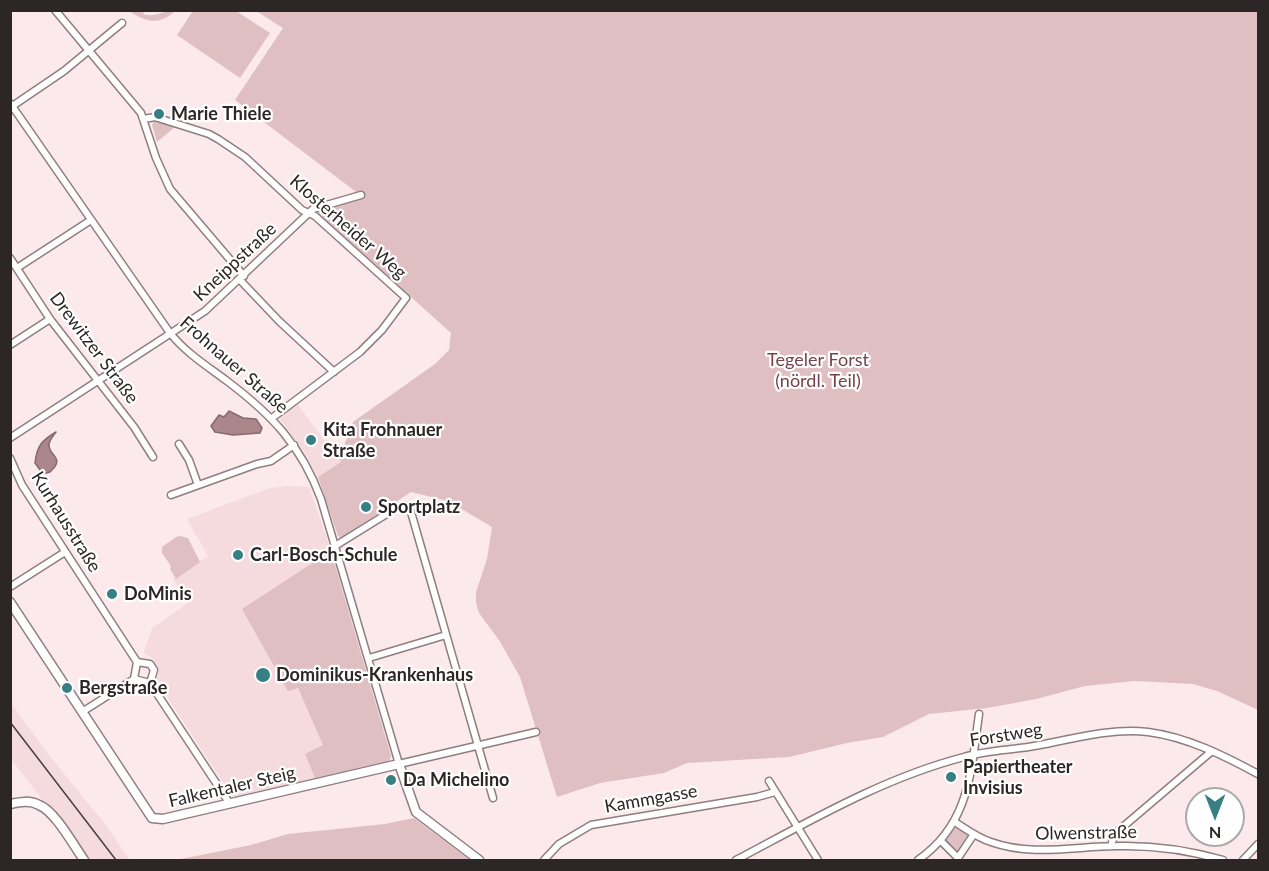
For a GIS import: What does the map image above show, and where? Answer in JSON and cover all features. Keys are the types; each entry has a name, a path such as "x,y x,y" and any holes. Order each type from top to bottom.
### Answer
{"street":[{"path":"55,10 141,113 156,158 170,189 279,321 334,372"},
{"path":"11,105 64,72 122,23"},
{"name":"Frohnauer Straße","path":"11,105 170,333 188,352 272,418 294,446 318,488 399,764 416,812 479,861"},
{"name":"Klosterheider Weg","path":"144,119 154,117 218,139 245,157 302,210 315,216 406,298 382,330 360,352 272,418"},
{"name":"Kneippstraße","path":"10,438 205,311 317,207 361,195"},
{"path":"17,268 91,220"},
{"name":"Drewitzer Straße","path":"10,258 50,319 134,427 153,457"},
{"path":"10,345 50,319"},
{"path":"178,444 189,460 198,485"},
{"path":"171,495 257,464 271,462 294,446"},
{"name":"Kurhausstraße","path":"10,458 22,485 137,662 150,664 154,670 150,683 230,804"},
{"path":"335,546 398,507 408,508 493,798"},
{"path":"10,587 65,552"},
{"name":"Falkentaler Steig","path":"10,602 152,818 164,819 536,732"},
{"path":"369,658 446,636"},
{"path":"134,679 137,662"},
{"path":"82,712 134,679 150,683"},
{"path":"918,861 941,842 955,822 967,790 979,714"},
{"name":"Forstweg","path":"736,861 893,781 973,754 1022,749 1101,733 1131,731 1164,735 1212,751 1258,774"},
{"path":"1111,846 1118,831 1212,751"},
{"path":"769,781 818,861"},
{"name":"Kammgasse","path":"544,861 566,839 591,825 775,792"},
{"path":"10,804 28,802 43,807 84,861"},
{"name":"Olwenstraße","path":"955,822 992,843 1031,849 1068,850 1111,846 1169,848 1223,861"},
{"path":"941,842 958,859 974,834"},
{"path":"1243,861 1258,844"}],"shaded area":[{"name":"Kita Frohnauer Straße","path":"297,404 341,462 318,477 303,450 280,419"},
{"path":"229,411 243,418 256,419 262,428 260,433 233,435 215,432 211,426 219,415 224,417"},
{"path":"56,432 49,445 57,463 50,472 43,474 35,463 37,452 43,441"},
{"name":"Dominikus-Krankenhaus","path":"309,487 329,545 391,756 389,761 235,797 231,795 157,681 159,669 153,659 144,652 152,628 188,603 173,579 208,556 187,519 270,488"},
{"path":"10,702 130,860 89,860 11,759"}],"green space":[{"path":"129,11 144,11 143,14 151,15 175,11 163,19 152,21"},
{"path":"193,11 236,11 270,33 240,78 177,35"},
{"name":"Tegeler Forst (nördl. Teil)","path":"256,11 1258,11 1258,710 1217,691 1193,684 1134,681 1085,686 1036,699 987,708 929,714 883,737 789,757 687,763 664,773 600,783 557,797 520,677 499,640 479,613 476,603 476,592 487,559 492,527 448,501 411,492 341,538 338,536 318,477 341,462 339,459 353,422 435,364 449,350 451,333 318,213 324,208 364,198 235,100 283,28"},
{"path":"158,120 176,126 157,142 152,125"},
{"path":"180,536 188,538 200,562 176,579 162,553 162,547"},
{"path":"331,551 391,756 389,761 315,778 305,754 323,745 298,688 288,691 242,609"},
{"path":"414,818 470,860 176,860 251,845 288,834 385,824"},
{"path":"956,827 969,835 959,852 946,842"}],"tram line":[{"path":"10,722 116,860"}],"place":[{"name":"Marie Thiele","path":"159,114"},
{"name":"Kita Frohnauer Straße","path":"311,440"},
{"name":"Sportplatz","path":"366,507"},
{"name":"Carl-Bosch-Schule","path":"238,555"},
{"name":"DoMinis","path":"112,594"},
{"name":"Dominikus-Krankenhaus","path":"263,675"},
{"name":"Bergstraße","path":"67,688"},
{"name":"Papiertheater Invisius","path":"951,777"},
{"name":"Da Michelino","path":"391,780"}]}
